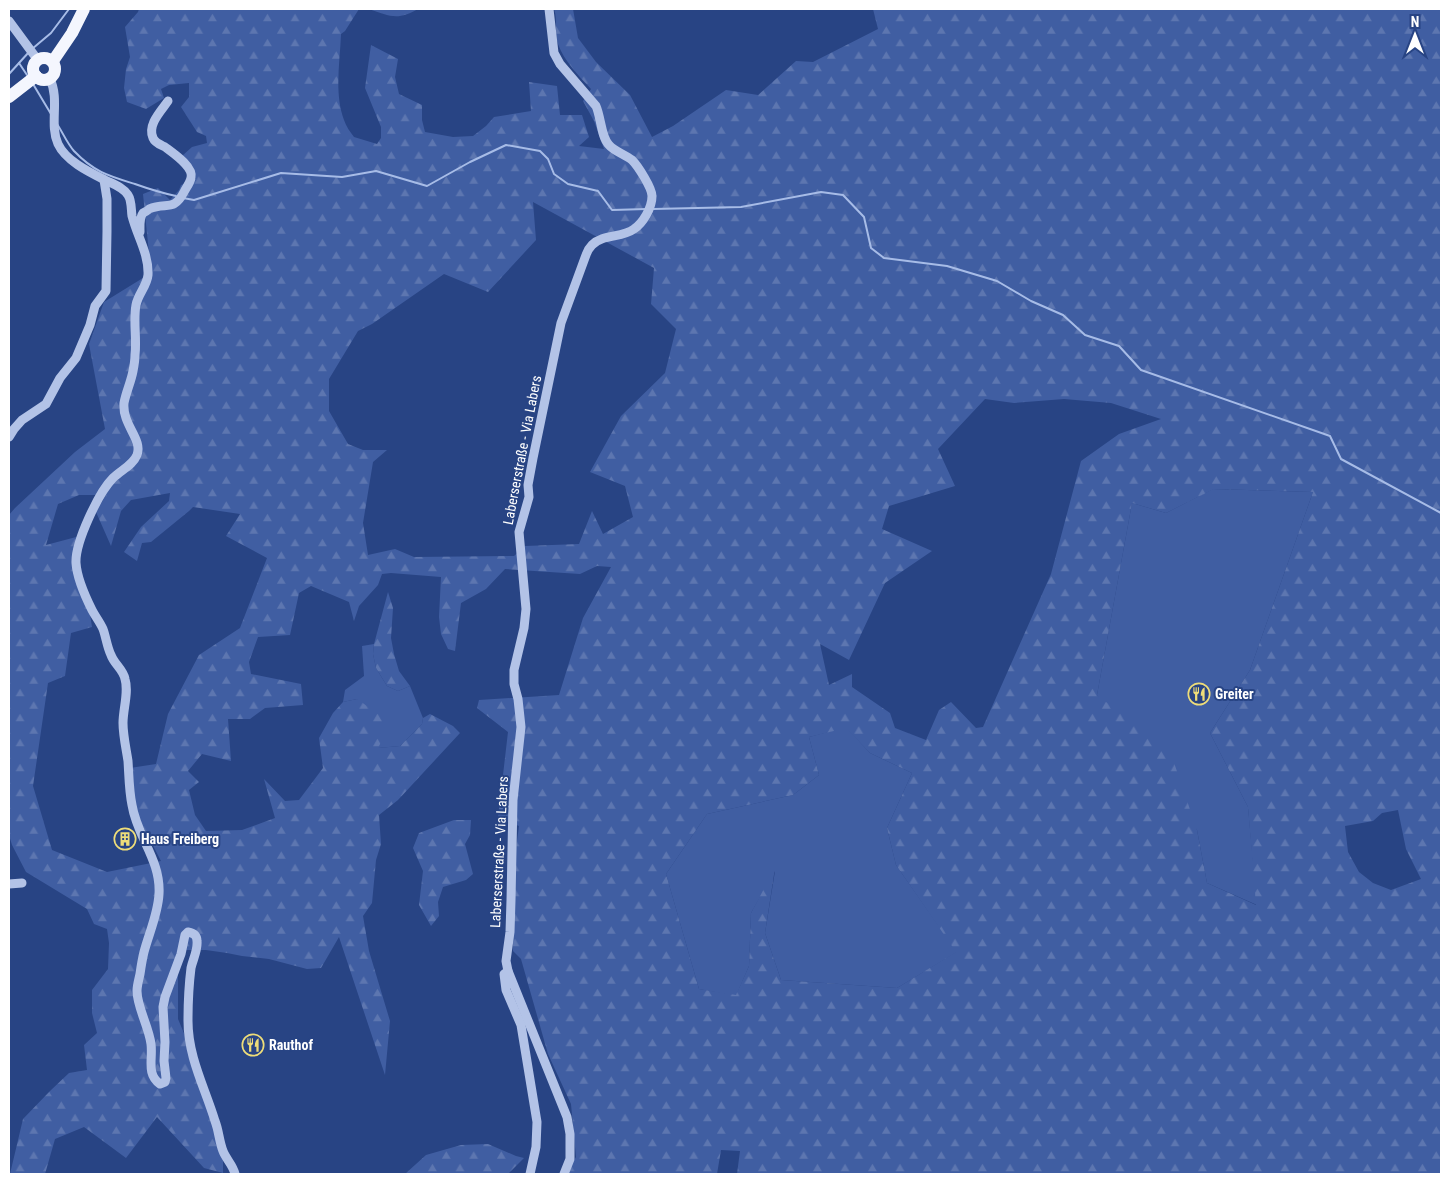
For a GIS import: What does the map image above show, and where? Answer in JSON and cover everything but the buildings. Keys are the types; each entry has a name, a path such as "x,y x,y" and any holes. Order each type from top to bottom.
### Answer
{"main road":[{"path":"52,61 72,32 84,9"},
{"path":"9,97 32,80 50,79 56,70 55,64 33,53 32,80"}],"street":[{"name":"Laberserstraße - Via Labers","path":"530,1174 536,1147 537,1122 521,1025 504,984 504,974 508,971 506,961 510,932 513,800 521,727 518,699 514,684 514,670 524,628 526,610 519,532 529,497 528,485 561,323 586,255 591,245 632,231 641,224 651,203 652,195 648,184 632,160 609,146 596,106 560,64 554,53 549,9"},
{"path":"9,21 33,53"},
{"path":"50,79 54,90 54,124 58,144 71,160 128,194 137,233 144,249 148,271 147,278 136,303 134,317 136,352 133,372 126,394 124,412 129,428 138,444 138,450 132,462 112,479 105,488 82,537 76,564 85,596 102,628 111,656 125,679 123,723 132,807 159,876 159,896 144,953 137,990 138,999 150,1036 152,1075 156,1082 160,1084 165,1082 166,1078 164,1061 164,997 181,954 184,935 188,932 195,935 197,948 192,967 188,1021 190,1044 194,1063 216,1121 222,1149 235,1174"},
{"path":"137,233 140,231 140,219 143,213 157,205 170,206 176,204 191,178 188,166 152,138 151,131 154,120 168,101"},
{"path":"9,437 22,420 46,404 60,378 76,358 90,325 95,306 106,291 108,231 107,199 104,180"},
{"path":"9,884 22,883"},
{"path":"508,971 567,1117 570,1134 570,1158 564,1174"}],"green space":[{"path":"139,9 359,9 341,34 338,77 341,110 346,124 354,137 377,144 381,138 381,127 365,88 371,45 398,59 395,77 399,94 422,105 422,120 425,132 453,137 473,136 494,117 531,111 529,82 557,86 560,115 582,115 589,137 579,146 604,149 594,121 583,101 591,89 568,62 558,44 554,9 573,9 578,38 596,62 630,95 652,137 673,126 726,90 758,95 796,61 813,62 878,29 873,9 1441,9 1441,1174 737,1174 740,1151 721,1150 717,1174 566,1174 576,1157 571,1104 548,1054 521,959 513,951 514,863 519,826 498,818 508,732 477,708 479,700 559,695 583,618 611,567 597,566 580,574 505,569 486,589 461,603 455,651 448,649 441,634 439,617 441,577 382,574 378,585 359,606 354,621 349,602 311,586 299,593 290,635 258,637 249,662 251,674 301,684 303,705 265,708 250,719 228,719 231,761 202,754 188,771 199,782 189,790 195,815 206,831 242,830 275,818 264,779 285,801 299,800 323,768 319,738 333,713 343,702 357,699 391,723 378,748 400,746 422,724 423,718 430,714 453,726 460,733 398,800 379,815 381,844 376,860 372,903 363,916 369,951 390,1021 385,1075 339,937 321,968 307,969 269,959 206,950 178,950 178,1019 191,1050 223,1156 223,1173 204,1168 157,1117 126,1158 84,1127 55,1139 45,1174 10,1174 23,1119 69,1073 87,1070 84,1045 97,1033 92,1013 92,990 108,969 109,943 107,929 94,924 87,909 26,872 9,835 9,515 75,452 105,429 89,344 104,302 151,273 143,194 158,188 170,200 181,185 196,179 182,156 192,147 207,143 206,136 197,132 181,107 189,97 189,83 169,85 161,89 164,98 146,109 127,102 124,88 126,69 130,57 125,27","holes":["533,202 654,268 651,304 676,329 665,373 621,416 590,472 625,486 633,517 603,534 592,511 579,544 525,546 514,556 414,557 395,549 368,555 363,523 373,462 387,450 363,450 348,444 329,411 329,379 358,331 372,324 444,274 488,292 536,240","985,399 1014,403 1064,399 1111,403 1161,419 1119,434 1081,461 1051,574 983,727 976,728 951,702 939,710 926,740 895,728 890,713 852,687 852,674 829,685 820,644 849,660 885,583 932,551 882,529 889,506 955,486 938,449","1214,489 1313,492 1250,670 1210,733 1248,807 1256,905 1207,883 1197,830 1170,751 1097,695 1132,503 1166,513","170,493 169,501 141,527 124,552 137,561 142,543 151,542 193,507 240,514 226,536 267,558 240,628 199,655 168,714 156,764 130,768 137,815 161,861 107,872 52,850 33,786 48,683 65,676 71,633 92,627 88,601 75,560 80,536 46,545 58,504 79,495 106,495 96,512 111,546 121,511 131,500","846,728 870,753 912,773 887,828 896,865 956,952 897,988 781,980 765,933 775,868 751,913 749,966 736,995 699,989 666,874 707,814 793,795 819,775 809,737","1398,810 1406,849 1421,879 1391,890 1373,883 1359,872 1348,852 1345,826 1373,821 1382,813"]},
{"path":"369,9 418,9 405,15 393,16"},
{"path":"1213,489 1313,492 1250,670 1210,733 1248,807 1257,905 1207,883 1197,830 1097,695 1132,503 1166,513"},
{"path":"388,592 393,608 391,638 394,654 399,671 410,686 398,691 387,686 376,668 373,654"},
{"path":"374,644 373,654 376,668 387,686 398,691 410,686 423,718 422,724 400,746 378,748 357,699 343,702 345,690 364,676 362,646"},
{"path":"846,727 870,753 912,773 887,828 896,865 957,952 897,988 781,980 765,933 775,871 751,913 749,966 736,996 699,989 666,874 707,814 793,795 819,775 809,737"},
{"path":"454,820 471,820 470,835 465,844 473,874 466,880 443,887 438,902 439,916 431,926 419,905 423,871 413,848 419,833"},
{"path":"488,1144 524,1158 508,1174 405,1174 426,1155 461,1145"}],"waterway":[{"path":"32,49 51,33 69,9"},
{"path":"9,74 29,52"},
{"path":"19,63 27,75"},
{"path":"33,84 51,114"},
{"path":"57,124 74,151 95,169 117,178 176,196"},
{"path":"183,198 194,200 281,173 342,177 376,171 427,186 506,145 540,151 548,159 554,174 568,184 598,191 612,210 646,209"},
{"path":"653,209 741,207 821,192 843,195 864,217 871,248 884,258 947,266 997,281 1031,301 1063,315 1085,335 1119,346 1141,370 1330,436 1341,459 1441,513"}],"place":[{"name":"Greiter","path":"1199,694"},
{"name":"Haus Freiberg","path":"125,839"},
{"name":"Rauthof","path":"253,1045"}]}
